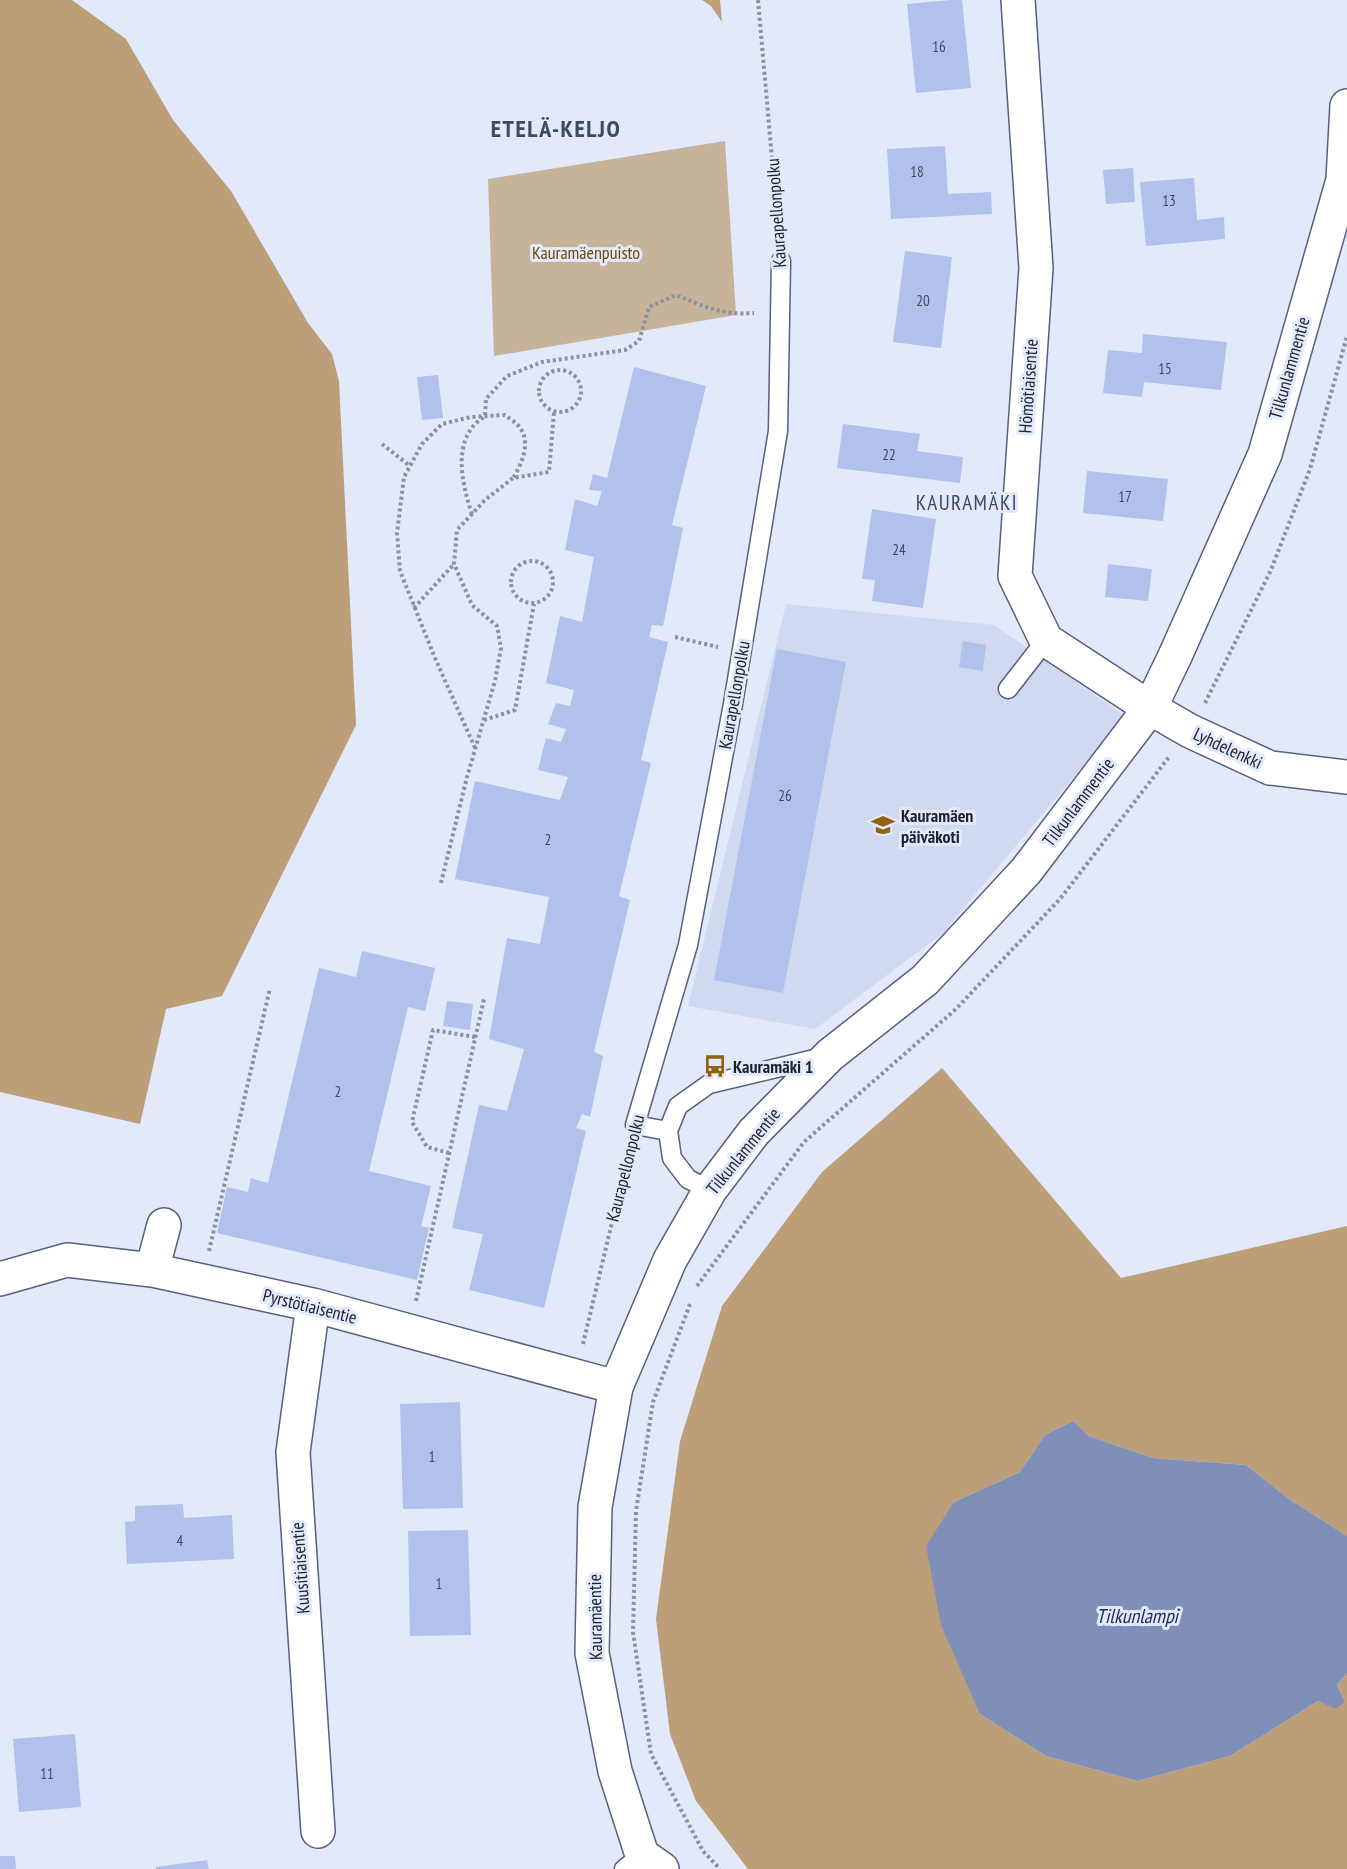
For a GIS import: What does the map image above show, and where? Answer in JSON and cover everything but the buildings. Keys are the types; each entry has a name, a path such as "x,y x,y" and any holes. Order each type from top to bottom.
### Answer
{"street":[{"name":"Hömötiaisentie","path":"1018,0 1036,268 1015,576 1046,640"},
{"name":"Tilkunlammentie","path":"616,1387 670,1260 710,1190 754,1132 830,1055 926,980 1019,879 1150,708 1265,454 1343,180 1347,106"},
{"path":"1046,640 1150,708"},
{"name":"Lyhdelenkki","path":"1150,708 1270,768 1347,777"},
{"path":"152,1270 164,1225"},
{"name":"Pyrstötiaisentie","path":"0,1280 67,1260 152,1270 312,1305 616,1387"},
{"name":"Kuusitiaisentie","path":"312,1305 292,1452 318,1831"},
{"name":"Kauramäentie","path":"616,1387 595,1507 592,1653 615,1771 643,1864"}],"lane":[{"name":"Kaurapellonpolku","path":"635,1125 688,945 742,652 778,431 781,261"},
{"path":"1008,689 1046,640"},
{"path":"710,1190 688,1179 672,1158 668,1131 678,1106 709,1084 830,1055"},
{"path":"635,1125 668,1131"}],"path":[{"name":"Kaurapellonpolku","path":"758,0 781,261"},
{"path":"472,514 464,489 462,455 470,430 485,416 486,399 507,376 542,362 625,350 639,341 649,307 676,295 707,308 736,315 780,311"},
{"path":"558,370 566,371 572,374 581,386 579,401 569,411 554,412 543,405 539,386 546,375 558,370"},
{"path":"513,478 549,472 554,412"},
{"path":"441,883 467,777 476,748 495,681 501,648 497,626 472,605 454,564 457,530 485,500 513,478 519,469 525,449 522,429 505,415 471,417 442,424 422,444 404,477 397,532 400,571 476,748"},
{"path":"382,444 410,466"},
{"path":"538,561 550,570 554,584 548,597 534,604 521,600 512,590 511,584 514,570 524,562 538,561"},
{"path":"414,608 454,564"},
{"path":"484,720 515,710 534,604"},
{"path":"675,637 742,652"},
{"path":"202,1281 270,988"},
{"path":"409,1331 484,999"},
{"path":"449,1153 427,1147 412,1122 433,1030 475,1037"},
{"name":"Kaurapellonpolku","path":"575,1376 635,1125"},
{"path":"653,1402 636,1511 633,1632 651,1754 703,1851 720,1869"}],"shaded area":[{"path":"0,0 72,0 126,39 173,120 231,191 308,323 332,354 339,381 356,725 222,996 166,1009 140,1124 0,1092"},
{"path":"702,0 720,0 722,22 711,6"},
{"name":"Kauramäen päiväkoti","path":"786,604 994,625 1125,716 942,934 815,1029 688,1006"},
{"path":"942,1068 1121,1278 1347,1226 1347,1536 1289,1499 1246,1465 1153,1458 1089,1436 1073,1421 1045,1435 1020,1472 954,1502 980,1714 1046,1756 1137,1781 1230,1756 1318,1701 1335,1708 1345,1702 1337,1685 1347,1673 1347,1869 748,1869 696,1801 670,1734 656,1619 680,1441 722,1306 822,1172"}],"green space":[{"name":"Kauramäenpuisto","path":"725,141 736,315 494,356 488,179"}],"water":[{"name":"Tilkunlampi","path":"1073,1421 1089,1436 1153,1458 1246,1465 1289,1499 1347,1536 1347,1673 1337,1685 1345,1702 1335,1709 1318,1701 1230,1756 1137,1781 1046,1756 980,1714 941,1625 926,1546 954,1502 1020,1472 1045,1435"}],"place":[{"name":"Kauramäen päiväkoti","path":"883,825"},
{"name":"Kauramäki 1","path":"715,1066"}],"district":[{"name":"ETELÄ-KELJO","path":"556,128"},
{"name":"KAURAMÄKI","path":"967,502"}]}
